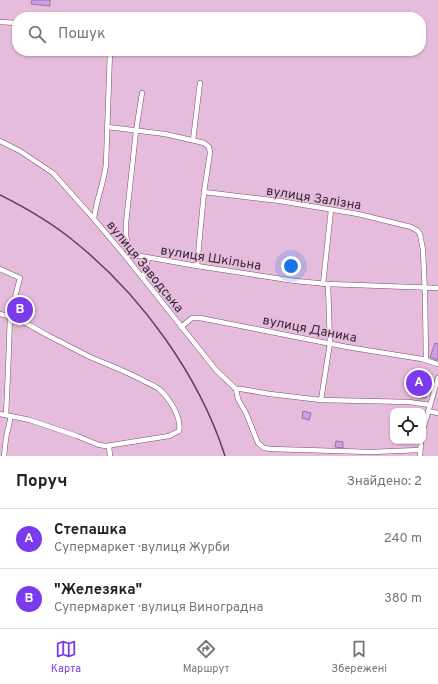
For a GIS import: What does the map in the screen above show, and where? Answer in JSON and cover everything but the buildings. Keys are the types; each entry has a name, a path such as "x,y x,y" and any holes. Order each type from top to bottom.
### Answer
{"street":[{"path":"0,22 12,23"},
{"name":"вулиця Заводська","path":"110,56 106,164 95,207 94,219 128,256 143,278 216,370 236,389 238,398 258,443 264,448 271,449 371,452 420,450"},
{"path":"193,140 200,83"},
{"path":"128,256 126,223 136,131 142,93"},
{"path":"108,127 165,134 204,143 209,147 210,150 204,192 197,266"},
{"path":"0,141 20,151 53,173 94,219"},
{"name":"вулиця Залізна","path":"204,192 280,201 358,214 418,230 421,236 423,250 425,288"},
{"path":"321,400 330,343 326,284 332,210"},
{"name":"вулиця Шкільна","path":"128,256 135,255 295,281 326,284 438,288"},
{"path":"143,278 148,258"},
{"path":"0,269 20,278 10,316 8,416 4,456"},
{"path":"425,288 426,360"},
{"path":"0,314 21,320 63,343 91,357 133,374 157,388 174,407 180,430 169,436 109,446 99,445 30,420 0,414"},
{"name":"вулиця Даника","path":"181,327 192,318 200,318 347,347 426,360 438,364"},
{"path":"426,418 438,378"},
{"path":"236,389 321,400 409,402 430,405"},
{"path":"428,410 438,413"},
{"path":"420,456 421,444"},
{"path":"109,446 110,456"}],"railway":[{"path":"0,195 39,216 57,228 99,263 123,286 165,338 184,367 214,426 225,456"}],"place":[{"name":"\"Железяка\"","path":"20,310"},
{"name":"Степашка","path":"419,383"}]}
